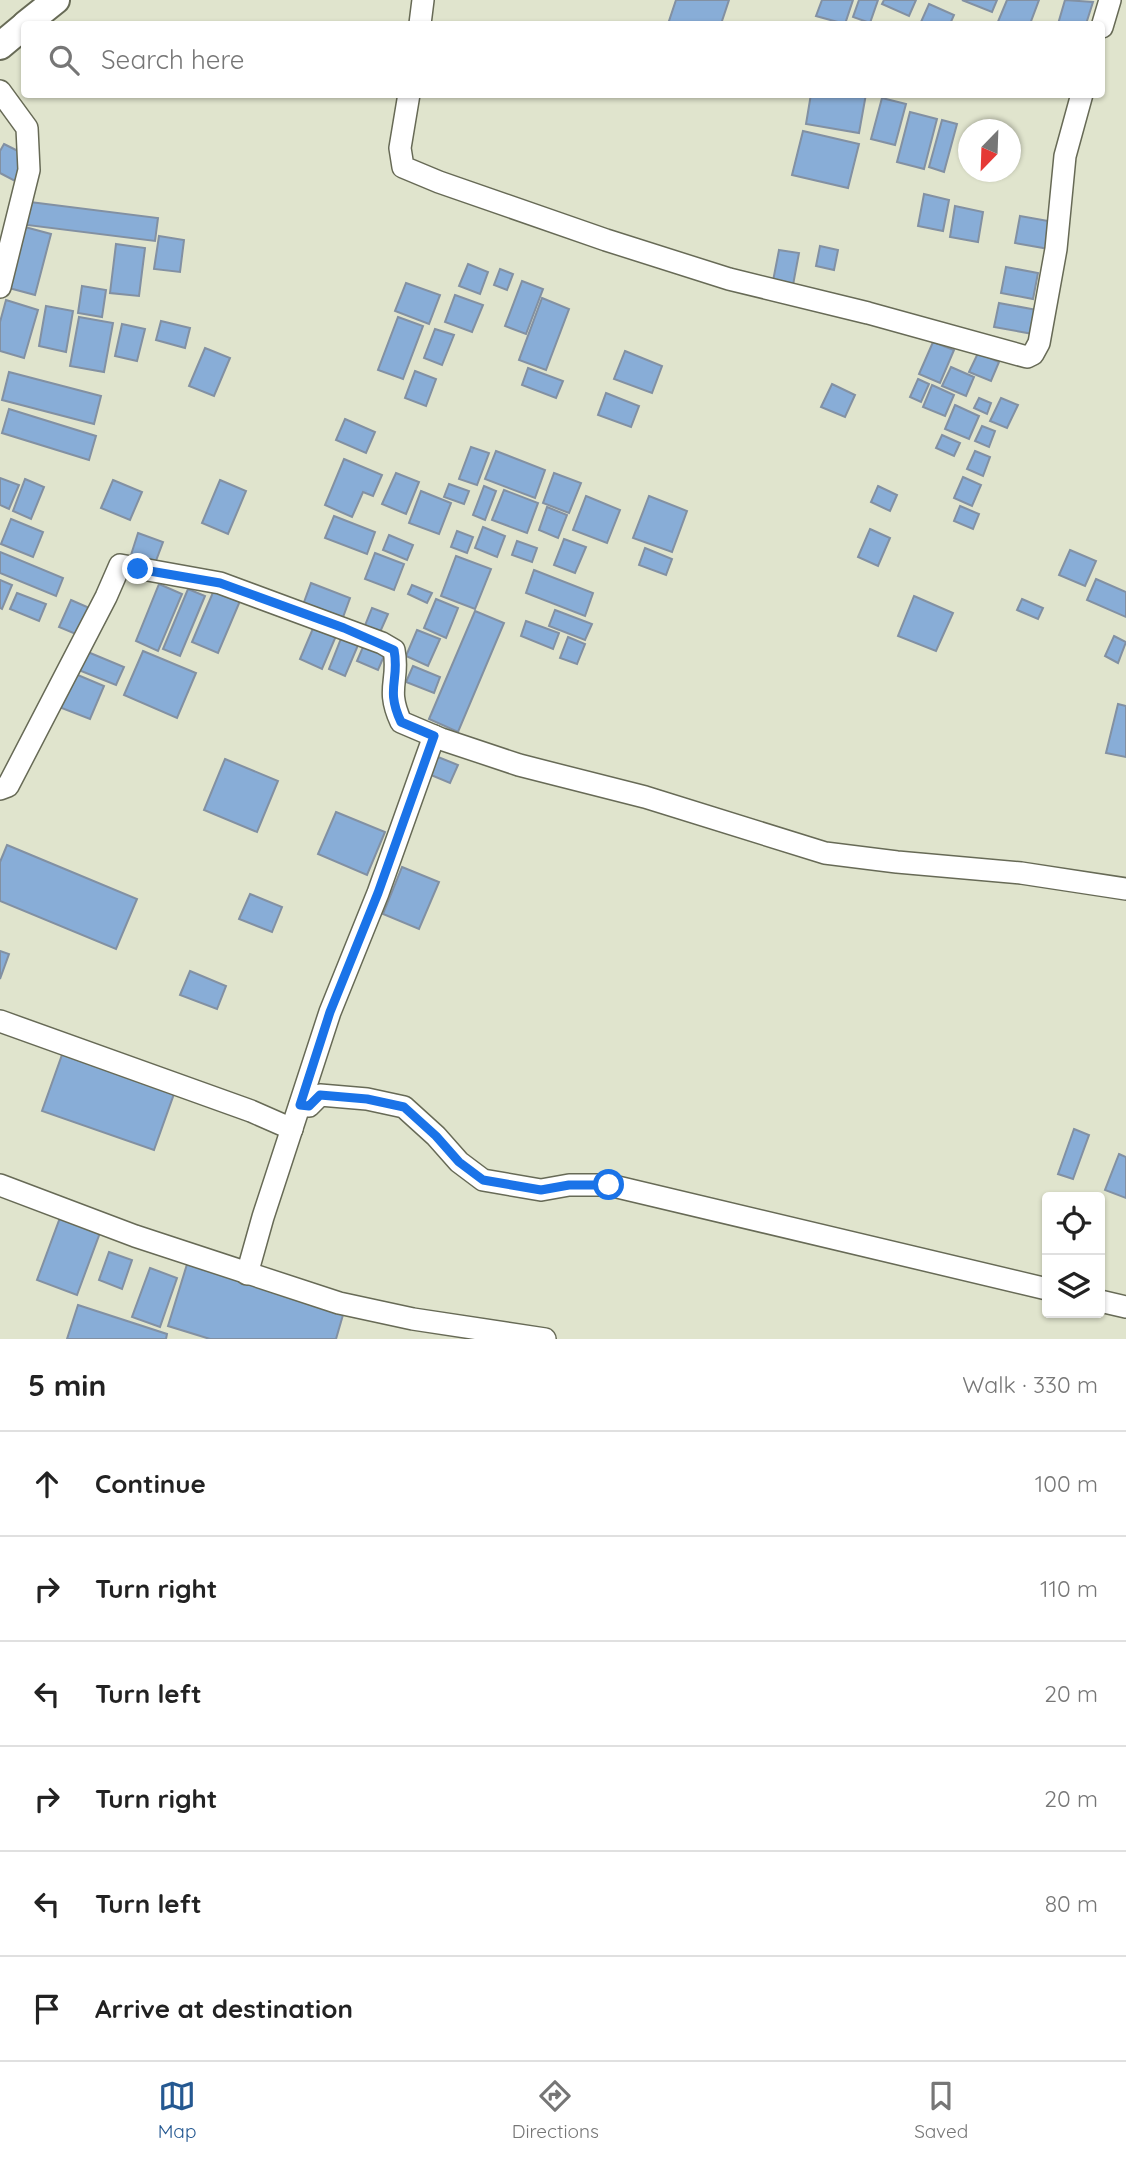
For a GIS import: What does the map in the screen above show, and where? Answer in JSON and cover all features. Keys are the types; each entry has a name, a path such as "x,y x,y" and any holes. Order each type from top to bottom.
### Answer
{"street":[{"path":"30,21 56,0"},
{"path":"420,21 423,0"},
{"path":"1103,21 1110,0"},
{"path":"0,47 21,29"},
{"path":"0,91 27,128 29,170 0,287"},
{"path":"408,98 400,148 403,167 606,240 729,279 868,313 1027,357 1033,354 1039,343 1056,249 1065,156 1081,98"},
{"path":"0,789 8,786 120,565 220,583 320,619 394,650 397,662 392,686 393,705 401,722 519,765 645,797 825,853 1021,873 1126,889"},
{"path":"247,1274 330,1012 378,893 434,736"},
{"path":"0,1021 239,1107 292,1129"},
{"path":"300,1105 309,1106 320,1095 330,1095 404,1107 436,1136 459,1162 483,1180 541,1190 569,1185 609,1185 1042,1288"},
{"path":"0,1185 135,1236 339,1303 413,1319 545,1339"},
{"path":"1105,1302 1126,1307"}],"building":[{"path":"676,0 729,0 722,21 669,21"},
{"path":"822,0 853,0 846,21 816,16"},
{"path":"859,0 878,0 871,21 853,17"},
{"path":"884,0 916,0 909,16 882,4"},
{"path":"962,0 997,0 992,12"},
{"path":"1007,0 1039,0 1031,21 998,21"},
{"path":"1065,0 1093,2 1087,21 1059,21"},
{"path":"929,4 954,15 951,21 921,21"},
{"path":"810,98 865,98 859,133 806,124"},
{"path":"882,98 906,104 895,145 871,139"},
{"path":"910,112 937,119 924,169 897,162"},
{"path":"942,120 957,124 944,172 929,167"},
{"path":"803,131 859,144 848,188 792,175"},
{"path":"4,144 28,156 15,181 0,173 0,151"},
{"path":"924,194 949,200 943,231 918,226"},
{"path":"30,202 158,218 155,241 27,225"},
{"path":"955,206 983,212 978,242 950,237"},
{"path":"1020,216 1054,222 1049,249 1015,243"},
{"path":"25,227 51,234 35,295 9,288"},
{"path":"159,236 184,240 180,272 154,269"},
{"path":"116,244 145,248 139,296 110,293"},
{"path":"820,246 838,250 834,270 816,266"},
{"path":"779,250 799,253 793,285 773,281"},
{"path":"468,264 488,272 480,294 459,286"},
{"path":"1006,267 1038,273 1033,299 1001,293"},
{"path":"500,269 513,274 507,290 494,285"},
{"path":"522,281 543,289 526,334 505,326"},
{"path":"406,283 440,295 429,324 395,311"},
{"path":"82,286 106,290 102,317 78,313"},
{"path":"455,295 483,305 472,332 445,322"},
{"path":"542,298 569,309 546,370 519,360"},
{"path":"6,300 38,310 24,358 0,351 0,322"},
{"path":"999,303 1037,310 1033,334 994,327"},
{"path":"46,306 73,311 66,352 39,346"},
{"path":"79,317 113,323 104,372 70,366"},
{"path":"398,317 423,326 403,379 378,370"},
{"path":"161,321 190,328 185,348 156,340"},
{"path":"122,324 145,329 137,361 115,356"},
{"path":"435,329 454,335 442,365 424,358"},
{"path":"933,342 954,350 940,383 919,374"},
{"path":"205,348 230,358 214,396 189,386"},
{"path":"625,351 662,366 652,393 614,379"},
{"path":"978,353 999,362 991,381 969,372"},
{"path":"951,367 974,377 966,396 942,386"},
{"path":"528,368 563,381 556,398 522,385"},
{"path":"415,371 436,379 426,406 405,398"},
{"path":"9,372 101,396 94,424 2,400"},
{"path":"918,379 929,384 921,402 910,397"},
{"path":"832,384 855,395 845,417 821,407"},
{"path":"932,385 954,395 945,416 923,407"},
{"path":"606,393 639,406 631,427 598,415"},
{"path":"979,398 991,403 987,414 974,408"},
{"path":"1001,398 1018,405 1007,428 990,421"},
{"path":"955,405 979,416 969,439 945,429"},
{"path":"9,409 96,436 89,460 2,433"},
{"path":"345,419 375,432 366,453 336,440"},
{"path":"982,426 995,431 989,447 975,441"},
{"path":"942,435 960,443 954,456 936,448"},
{"path":"471,447 489,453 477,485 459,479"},
{"path":"496,451 545,470 535,498 485,479"},
{"path":"975,451 990,457 983,476 967,469"},
{"path":"344,459 382,475 373,496 363,492 352,517 325,505"},
{"path":"396,473 419,482 406,514 382,504"},
{"path":"554,473 581,483 569,513 543,503"},
{"path":"963,477 981,485 972,506 954,498"},
{"path":"0,478 19,485 9,509 0,505"},
{"path":"25,479 44,487 31,519 13,511"},
{"path":"113,480 142,492 130,520 101,508"},
{"path":"220,480 246,491 228,534 202,523"},
{"path":"449,484 469,491 464,504 444,497"},
{"path":"484,486 496,491 485,520 473,515"},
{"path":"878,486 897,495 890,511 871,502"},
{"path":"504,490 538,503 527,533 492,520"},
{"path":"421,491 451,503 439,534 409,523"},
{"path":"586,496 620,510 607,543 573,530"},
{"path":"649,496 687,511 672,552 633,538"},
{"path":"960,506 979,514 973,529 954,521"},
{"path":"547,507 567,515 558,538 539,530"},
{"path":"334,516 375,532 367,554 325,538"},
{"path":"11,519 43,532 33,557 1,544"},
{"path":"483,527 505,536 497,557 475,548"},
{"path":"870,529 890,538 878,566 858,557"},
{"path":"457,531 473,537 467,553 451,547"},
{"path":"138,533 163,542 154,566 130,558"},
{"path":"389,535 413,545 407,560 383,550"},
{"path":"564,539 586,547 575,573 554,565"},
{"path":"517,541 537,548 532,562 512,555"},
{"path":"645,548 672,559 666,575 639,565"},
{"path":"1070,550 1096,561 1085,586 1059,575"},
{"path":"0,552 63,578 56,596 0,573"},
{"path":"375,553 404,564 394,590 365,579"},
{"path":"456,556 491,569 475,609 441,596"},
{"path":"534,570 593,593 585,616 526,593"},
{"path":"1096,579 1126,592 1126,617 1087,600"},
{"path":"0,580 12,585 2,609 0,608"},
{"path":"311,583 350,598 342,620 303,605"},
{"path":"159,584 182,594 158,651 136,641"},
{"path":"412,585 432,593 427,603 408,594"},
{"path":"188,589 205,596 180,656 163,649"},
{"path":"214,590 240,601 218,653 192,642"},
{"path":"17,593 46,604 39,621 10,609"},
{"path":"914,596 953,613 936,651 898,636"},
{"path":"436,599 458,608 446,638 424,628"},
{"path":"1022,599 1043,608 1038,619 1017,610"},
{"path":"71,600 94,610 83,637 59,627"},
{"path":"372,608 388,614 377,639 362,633"},
{"path":"555,610 592,624 585,640 549,626"},
{"path":"475,611 504,623 458,732 429,719"},
{"path":"526,621 559,633 553,649 521,636"},
{"path":"314,626 336,636 322,669 300,659"},
{"path":"417,630 440,639 428,666 406,656"},
{"path":"344,631 361,638 345,676 329,669"},
{"path":"1114,636 1126,642 1118,663 1105,656"},
{"path":"568,637 585,644 577,664 560,658"},
{"path":"366,640 387,649 378,670 357,661"},
{"path":"83,650 124,667 116,685 76,669"},
{"path":"143,651 196,673 177,718 124,695"},
{"path":"413,666 440,677 434,693 406,682"},
{"path":"73,673 104,686 90,719 59,707"},
{"path":"1118,704 1126,706 1126,757 1106,753"},
{"path":"433,755 458,765 450,783 426,773"},
{"path":"225,759 278,781 257,832 204,810"},
{"path":"336,812 385,832 367,875 318,854"},
{"path":"7,845 137,899 116,949 0,901 0,862"},
{"path":"402,867 439,882 419,929 383,914"},
{"path":"250,894 282,907 272,932 239,919"},
{"path":"0,951 9,954 0,979"},
{"path":"190,971 226,986 217,1009 180,995"},
{"path":"63,1052 175,1091 154,1150 42,1111"},
{"path":"1074,1129 1089,1135 1073,1179 1058,1174"},
{"path":"1119,1154 1126,1157 1126,1198 1105,1190"},
{"path":"61,1215 101,1230 77,1295 37,1280"},
{"path":"109,1252 132,1260 122,1289 99,1280"},
{"path":"188,1261 345,1308 336,1339 210,1339 168,1326"},
{"path":"150,1268 177,1278 160,1327 132,1317"},
{"path":"78,1305 167,1334 166,1339 67,1339"}],"route":[{"path":"138,569 220,583 382,643 394,650 397,662 392,686 393,705 401,722 434,736 378,893 330,1012 300,1105 309,1106 320,1095 367,1099 404,1107 436,1136 459,1162 483,1180 541,1190 569,1185 609,1185"}]}
